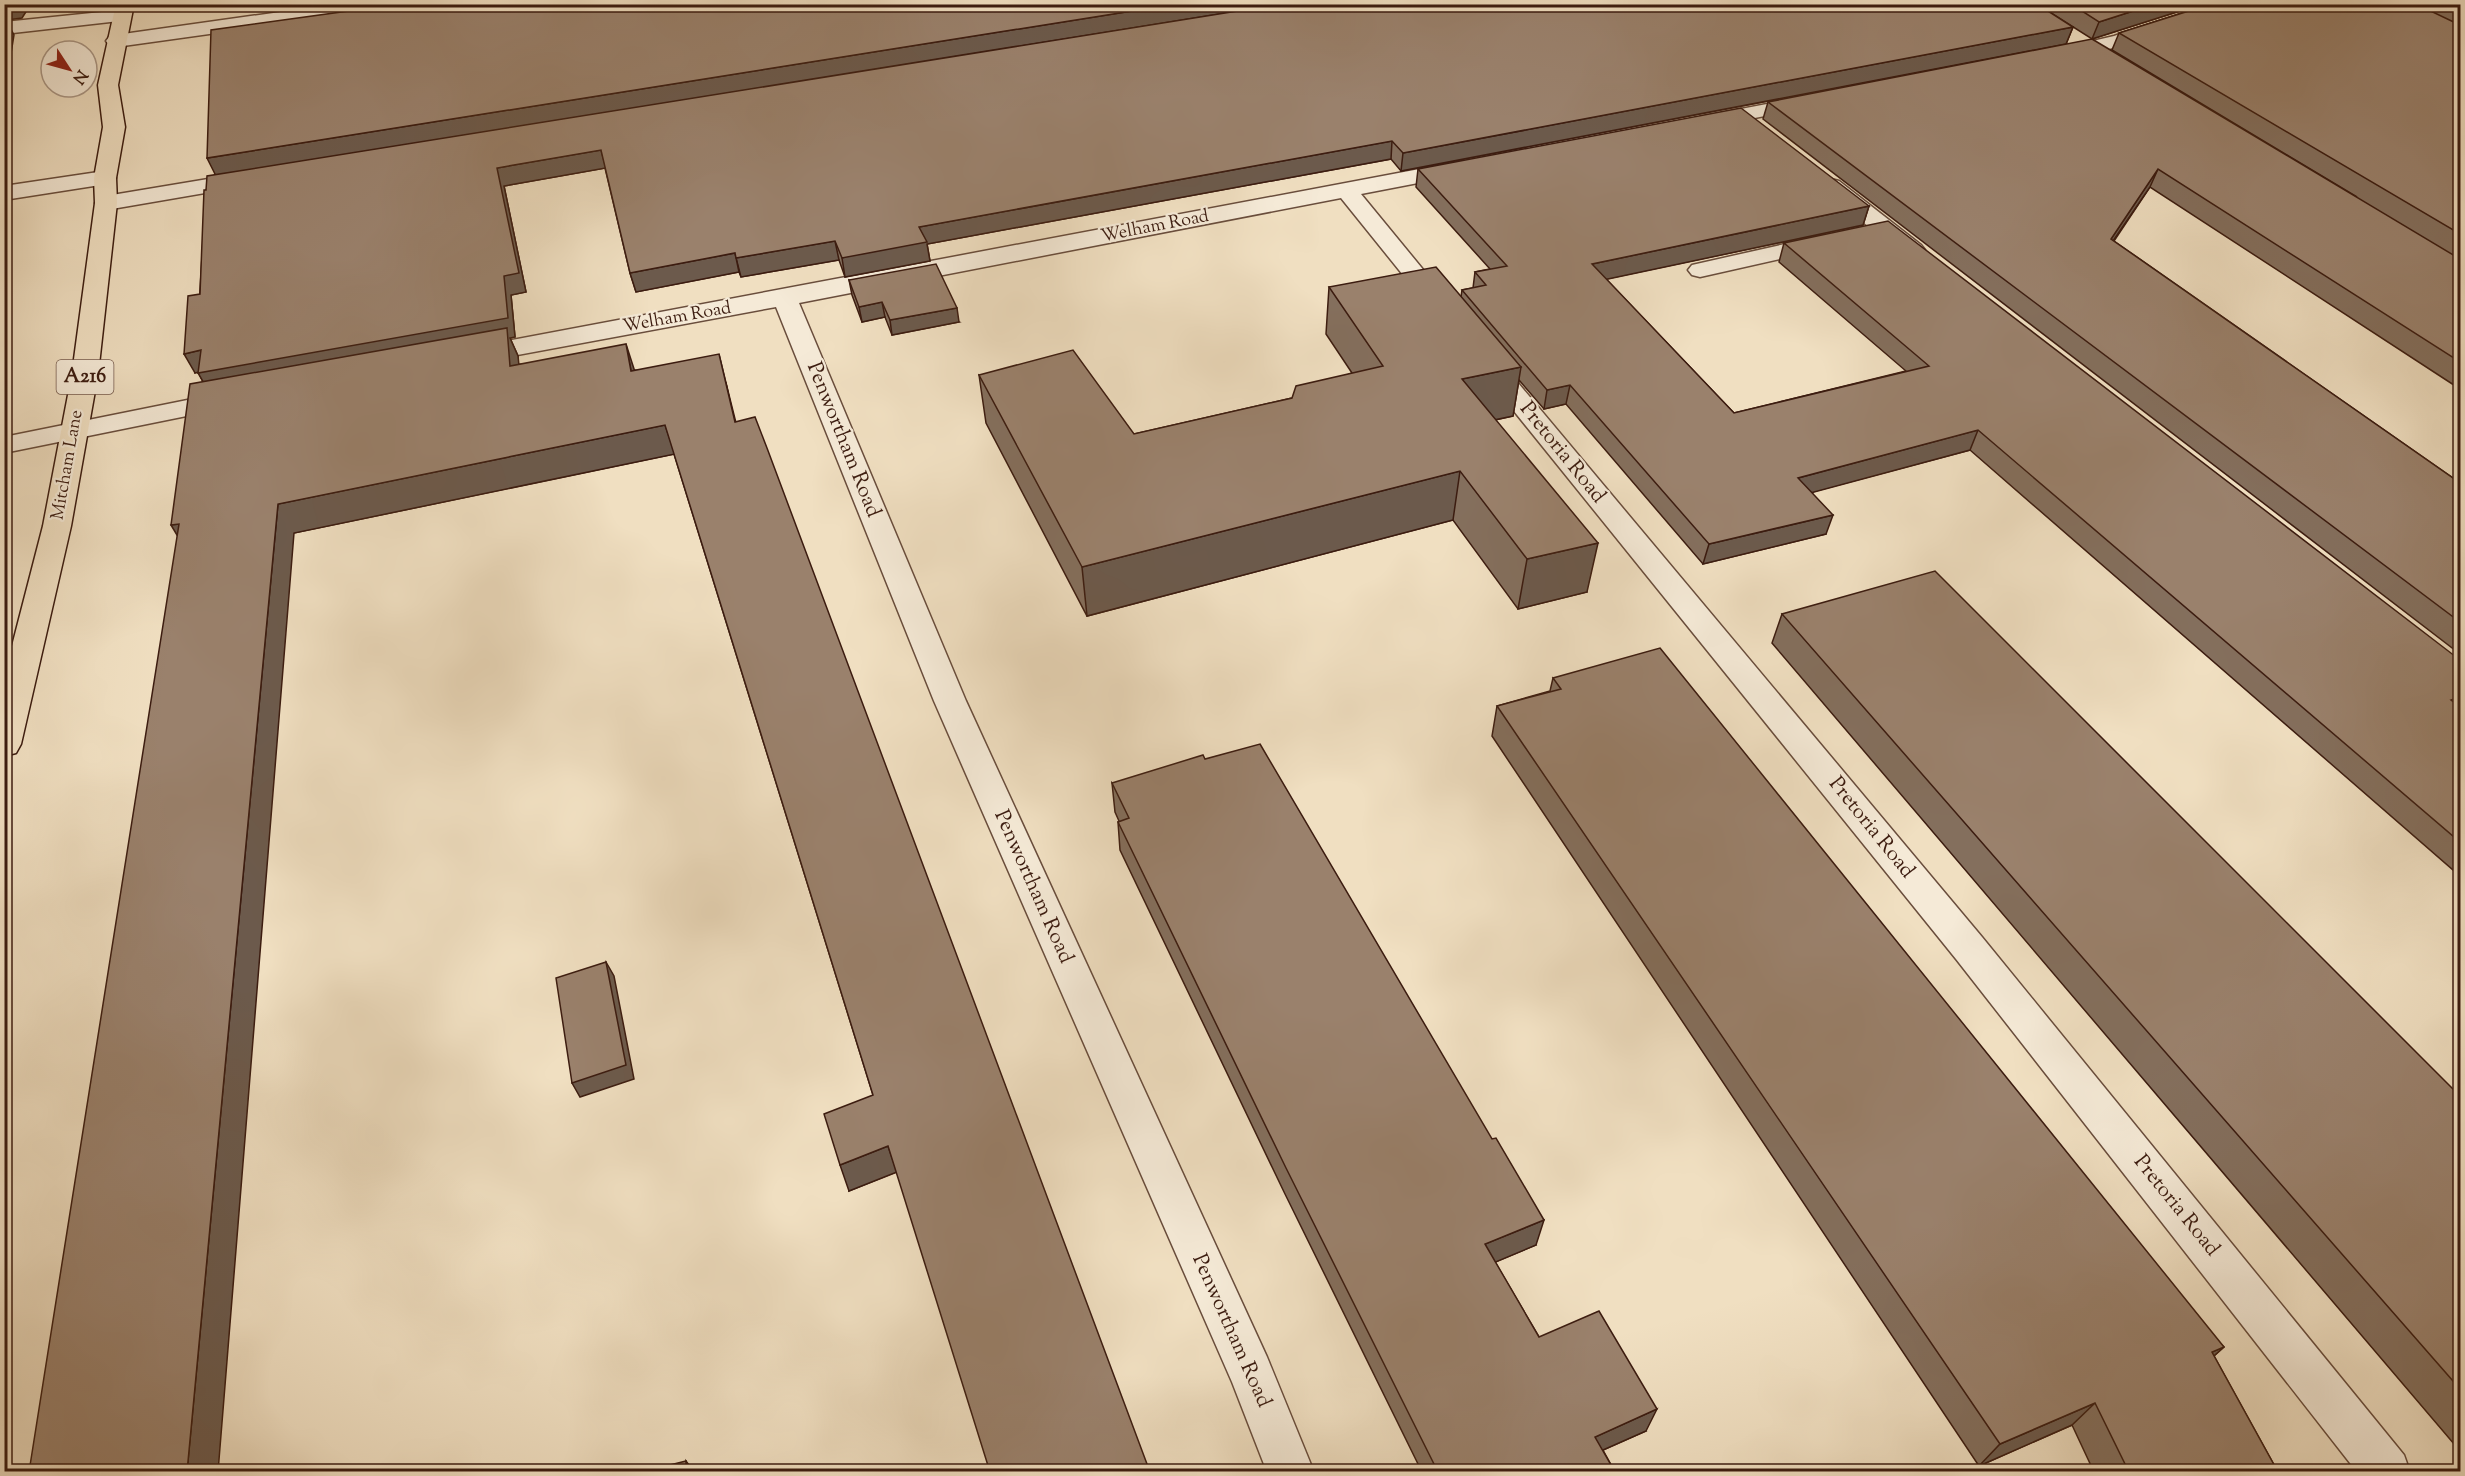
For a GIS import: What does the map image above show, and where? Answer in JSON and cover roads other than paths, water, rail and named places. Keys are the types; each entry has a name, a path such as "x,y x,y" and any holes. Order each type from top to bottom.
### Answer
{"main road":[{"name":"Mitcham Lane","path":"4,744 57,526 92,327 105,190 114,128 108,85 123,10"}],"street":[{"path":"116,41 381,4"},
{"path":"2037,59 2091,48 2146,33 2231,4"},
{"path":"4,28 123,10"},
{"path":"2064,32 2112,60"},
{"path":"1682,126 1832,98"},
{"path":"1740,115 1767,136"},
{"name":"Welham Road","path":"447,360 1485,164"},
{"path":"1812,172 1866,233 1932,264"},
{"path":"4,194 105,190 264,177"},
{"name":"Pretoria Road","path":"1346,190 1969,948 2387,1472"},
{"path":"1700,270 1866,233"},
{"name":"Penwortham Road","path":"785,298 950,701 1251,1372 1291,1472"},
{"path":"4,445 167,410 249,396"}]}
